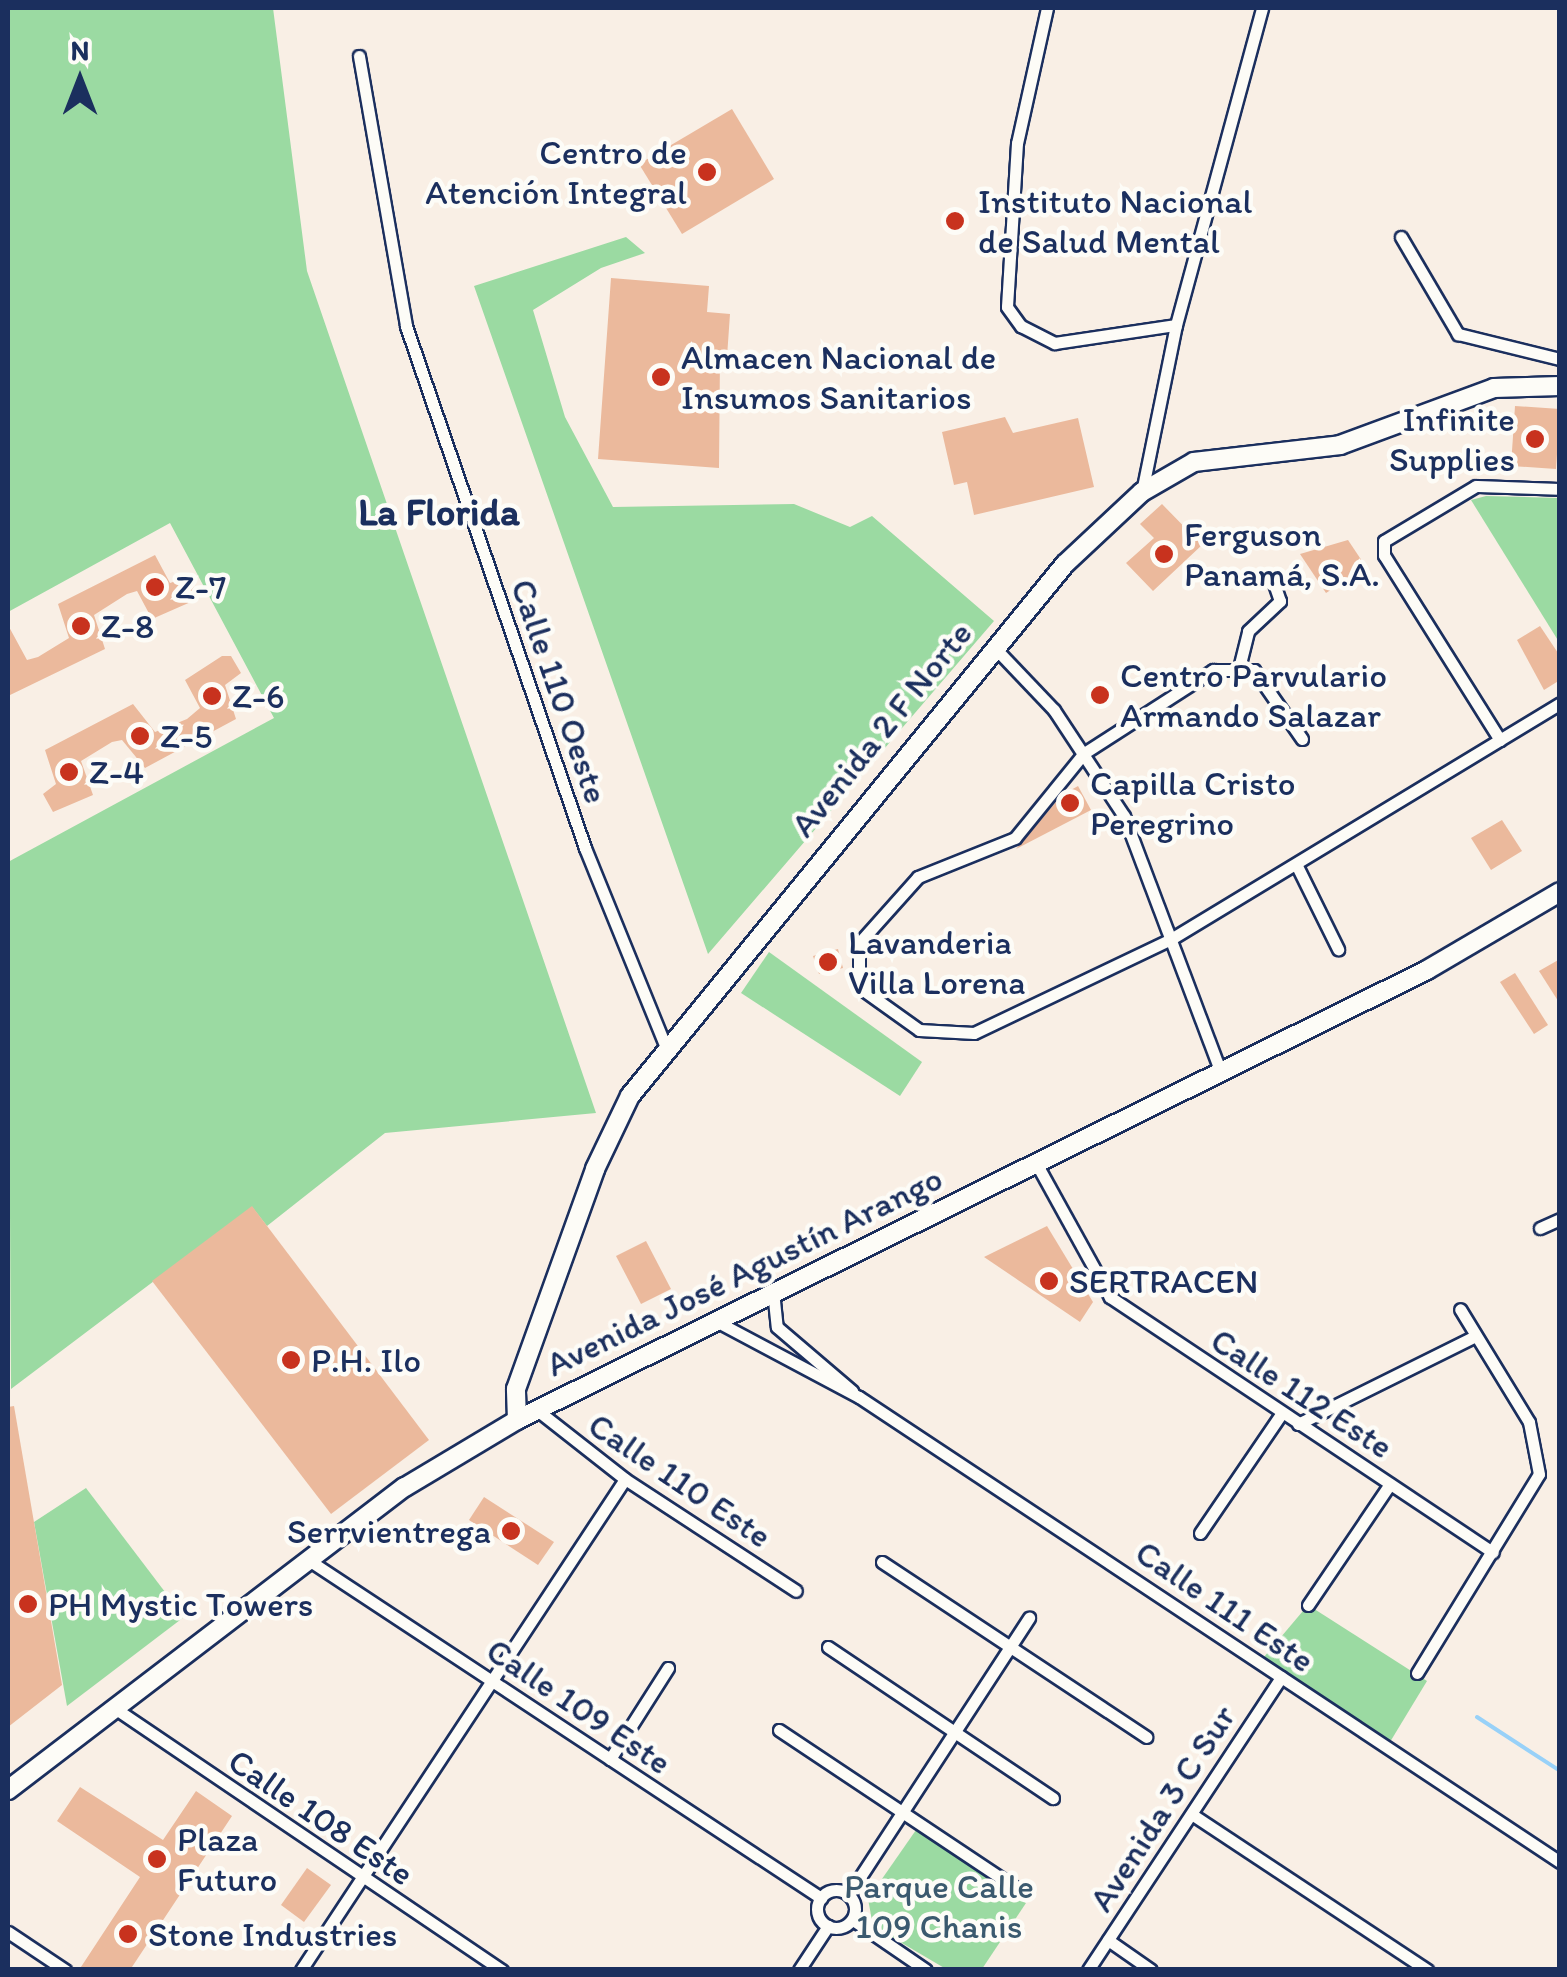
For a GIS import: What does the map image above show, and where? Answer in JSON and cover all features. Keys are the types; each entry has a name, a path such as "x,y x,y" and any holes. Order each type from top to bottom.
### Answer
{"main road":[{"name":"Avenida 2 F Norte","path":"517,1420 516,1389 595,1169 665,1045 992,644 1142,492 1216,456 1340,445 1494,388 1560,386"},
{"name":"Avenida José Agustín Arango","path":"8,1790 307,1559 517,1420 773,1289 1427,970 1560,892"}],"street":[{"path":"1047,8 1019,124 1007,307 1021,326 1056,344 1176,325"},
{"path":"1142,492 1176,325 1262,8"},
{"name":"Calle 110 Oeste","path":"360,56 406,326 586,848 665,1045"},
{"path":"1401,238 1458,334 1560,359"},
{"path":"1500,740 1384,556 1384,541 1476,486 1560,488"},
{"path":"1240,664 1248,631 1280,601 1273,582"},
{"path":"992,644 1084,754 1124,816 1220,1070"},
{"path":"1302,739 1266,682 1240,664 1213,670 1084,754 1016,838 918,877 859,943 858,987 919,1030 954,1037 1170,939 1297,866 1560,703"},
{"path":"1297,866 1338,950"},
{"name":"Calle 112 Este","path":"1036,1163 1110,1298 1492,1552"},
{"path":"1540,1228 1560,1220"},
{"name":"Calle 111 Este","path":"773,1289 777,1327 859,1397"},
{"path":"1418,1673 1540,1466 1529,1422 1460,1309"},
{"name":"Calle 111 Este","path":"712,1320 859,1397 1560,1862"},
{"path":"1298,1424 1475,1336"},
{"name":"Calle 110 Este","path":"537,1410 625,1478 796,1590"},
{"path":"1200,1533 1282,1413"},
{"path":"301,1970 625,1478"},
{"path":"1308,1605 1390,1484"},
{"name":"Calle 109 Este","path":"307,1559 820,1898"},
{"path":"882,1562 1146,1738"},
{"path":"926,1970 853,1920 848,1894 1029,1618"},
{"path":"828,1647 1052,1798"},
{"path":"610,1760 668,1668"},
{"name":"Avenida 3 C Sur","path":"1088,1970 1281,1677"},
{"name":"Calle 108 Este","path":"112,1707 502,1970"},
{"path":"779,1730 1018,1890"},
{"path":"1193,1815 1427,1970"},
{"path":"828,1926 819,1917 820,1898 848,1894"},
{"path":"799,1970 828,1926 853,1920"},
{"path":"8,1932 65,1970"},
{"path":"1108,1940 1151,1970"}],"green space":[{"path":"8,8 273,8 307,271 596,1113 385,1133 267,1226 252,1207 11,1389 8,862 274,718 170,523 8,612"},
{"path":"626,237 645,253 601,268 533,310 565,417 613,507 794,504 850,527 872,516 994,621 708,954 474,286"},
{"path":"1486,496 1559,498 1559,642 1471,500"},
{"path":"769,952 922,1062 900,1096 741,993"},
{"path":"86,1488 184,1617 67,1706 34,1522"},
{"path":"1308,1605 1427,1681 1390,1742 1264,1657"},
{"name":"Parque Calle 109 Chanis","path":"916,1830 1026,1903 982,1969 946,1969 873,1926 868,1899"}],"building":[{"name":"Centro de Atención Integral","path":"732,109 774,179 682,234 639,164"},
{"name":"Almacen Nacional de Insumos Sanitarios","path":"611,278 709,286 707,312 730,314 727,357 720,357 719,468 598,459"},
{"name":"Infinite Supplies","path":"1515,406 1560,409 1556,469 1511,466"},
{"path":"1005,417 1013,433 1078,418 1094,487 974,515 967,482 954,485 942,432"},
{"name":"Ferguson Panamá, S.A.","path":"1162,504 1202,545 1153,591 1126,563 1154,538 1140,524"},
{"path":"1348,540 1366,567 1326,593 1300,554"},
{"path":"155,555 170,583 188,577 198,594 193,601 152,619 137,591 127,594 94,615 105,649 8,696 8,625 27,660 38,657 69,638 58,604"},
{"path":"1540,626 1560,656 1560,680 1544,690 1517,640"},
{"path":"222,656 231,656 241,673 225,685 236,719 145,768 122,740 112,742 81,761 93,795 53,812 43,794 56,784 45,750 133,704 155,732 187,719 200,708 185,680"},
{"name":"Capilla Cristo Peregrino","path":"1078,786 1091,810 1016,849 1062,795"},
{"path":"1502,820 1522,851 1491,870 1471,838"},
{"name":"Lavanderia Villa Lorena","path":"838,949 843,968 819,974 813,956"},
{"path":"1560,959 1560,1004 1539,971"},
{"path":"1515,973 1548,1025 1534,1034 1500,982"},
{"name":"P.H. Ilo","path":"252,1206 429,1440 331,1514 152,1281"},
{"name":"SERTRACEN","path":"1047,1226 1093,1302 1080,1322 984,1257"},
{"path":"646,1241 671,1289 641,1304 616,1256"},
{"name":"PH Mystic Towers","path":"14,1406 62,1685 8,1727 8,1407"},
{"name":"Serrvientrega","path":"484,1497 554,1542 538,1565 469,1520"},
{"name":"Plaza Futuro","path":"80,1787 163,1840 196,1791 232,1816 130,1970 79,1970 140,1877 57,1821"},
{"path":"307,1868 331,1885 304,1922 281,1905"}],"waterway":[{"path":"1477,1717 1560,1771"}],"place":[{"name":"Centro de Atención Integral","path":"707,172"},
{"name":"Instituto Nacional de Salud Mental","path":"955,221"},
{"name":"Almacen Nacional de Insumos Sanitarios","path":"661,377"},
{"name":"Infinite Supplies","path":"1535,439"},
{"name":"Ferguson Panamá, S.A.","path":"1164,554"},
{"name":"Z-7","path":"155,587"},
{"name":"Z-8","path":"81,626"},
{"name":"Centro Parvulario Armando Salazar","path":"1100,695"},
{"name":"Z-6","path":"212,696"},
{"name":"Z-5","path":"140,736"},
{"name":"Z-4","path":"69,772"},
{"name":"Capilla Cristo Peregrino","path":"1070,803"},
{"name":"Lavanderia Villa Lorena","path":"828,962"},
{"name":"SERTRACEN","path":"1049,1281"},
{"name":"P.H. Ilo","path":"291,1360"},
{"name":"Serrvientrega","path":"511,1531"},
{"name":"PH Mystic Towers","path":"28,1604"},
{"name":"Plaza Futuro","path":"157,1859"},
{"name":"Stone Industries","path":"128,1934"}],"district":[{"name":"La Florida","path":"439,513"}]}
